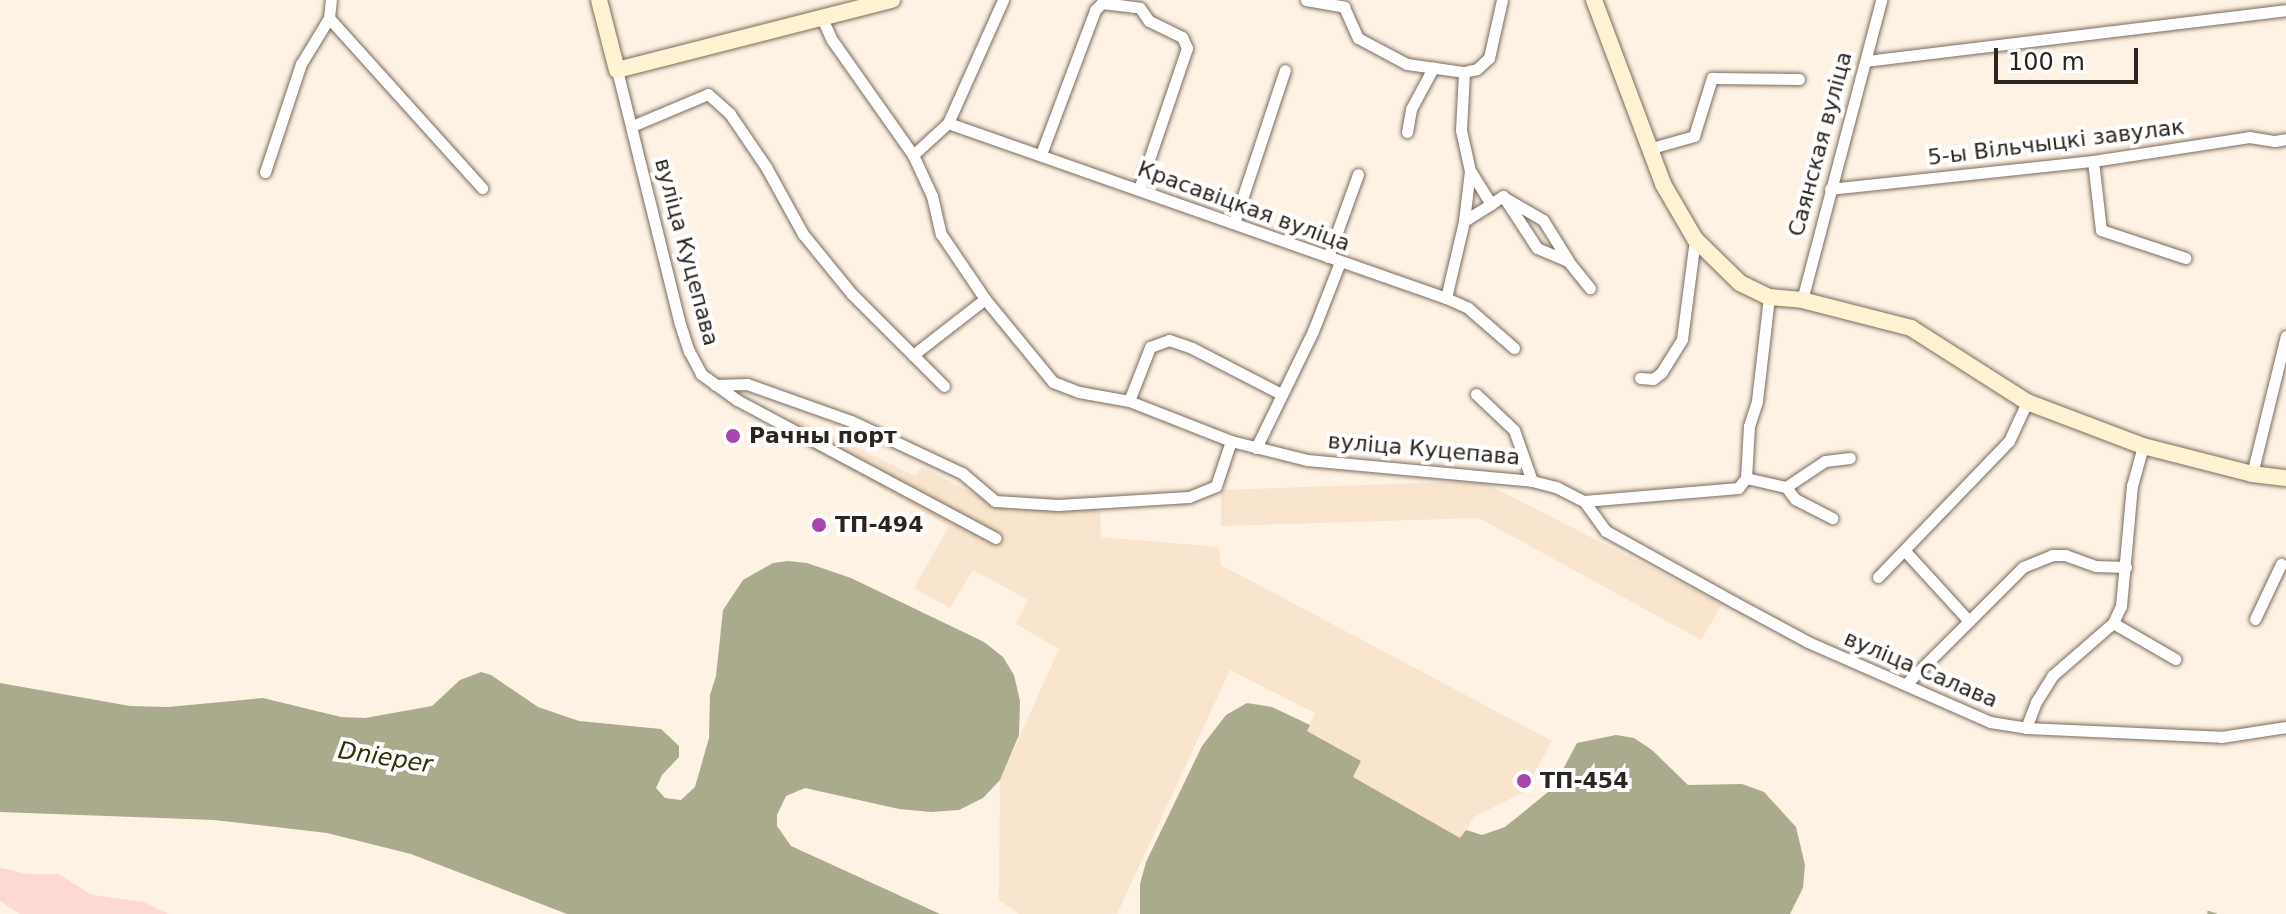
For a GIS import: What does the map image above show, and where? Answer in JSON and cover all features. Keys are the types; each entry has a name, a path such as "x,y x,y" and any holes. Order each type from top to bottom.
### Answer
{"street":[{"path":"265,172 301,64 329,18 331,0"},
{"name":"вуліца Куцепава","path":"599,0 684,337 701,374 715,385 995,538"},
{"path":"617,70 892,0"},
{"path":"913,155 948,123 1003,0"},
{"path":"1306,0 1345,3 1358,38 1407,64 1464,72 1477,69 1489,58 1502,0"},
{"path":"1594,0 1663,184 1695,239 1740,283 1769,297 1802,300 1911,328 2027,402 2143,446 2252,474 2286,478"},
{"name":"Саянская вуліца","path":"1802,300 1881,0"},
{"path":"1041,154 1095,10 1102,3 1141,4 1149,21 1182,37 1187,48 1139,189"},
{"path":"1866,61 2286,10"},
{"path":"329,18 482,188"},
{"name":"вуліца Куцепава","path":"822,18 832,40 913,155 932,196 941,234 985,299 1053,382 1079,392 1129,401 1231,441 1307,460 1532,481 1556,487 1584,501"},
{"path":"1407,132 1411,109 1433,68"},
{"path":"1234,223 1285,70"},
{"path":"1446,298 1464,221 1470,171 1461,130 1464,72"},
{"path":"1648,149 1694,136 1712,78 1799,79"},
{"path":"632,126 708,94 730,114 766,167 803,234 852,294 944,386"},
{"name":"Красавіцкая вуліца","path":"948,123 1446,298 1468,308 1514,348"},
{"name":"5-ы Вільчыцкі завулак","path":"1830,189 2093,161 2249,137 2275,141 2286,139"},
{"path":"2093,161 2101,230 2185,258"},
{"path":"1470,171 1491,204"},
{"path":"1256,448 1313,331 1358,174"},
{"path":"1464,221 1503,196"},
{"path":"1503,196 1537,248 1568,261"},
{"path":"1503,196 1543,220 1568,261 1590,288"},
{"path":"1640,378 1653,379 1661,373 1682,339 1695,239"},
{"path":"1584,501 1738,488 1746,478 1749,426 1757,401 1769,297"},
{"path":"913,355 985,299"},
{"path":"2252,474 2286,336"},
{"path":"1129,401 1150,347 1169,340 1281,394"},
{"path":"715,385 747,384 851,421 962,473 995,501 1058,505 1189,497 1216,486 1231,441"},
{"path":"1476,394 1514,430 1532,481"},
{"path":"1878,577 2009,441 2027,402"},
{"path":"2026,728 2036,702 2052,676 2113,623 2121,606 2132,486 2143,446"},
{"path":"1786,487 1825,461 1850,458"},
{"path":"1746,478 1786,487 1795,499 1832,518"},
{"name":"вуліца Салава","path":"1584,501 1606,531 1808,642 1990,722 2026,728 2232,737 2286,727"},
{"path":"1905,551 1969,621"},
{"path":"2255,619 2284,565 2286,552"},
{"path":"1906,684 2023,567 2039,559 2065,555 2095,566 2126,567"},
{"path":"2113,623 2175,659"}],"shaded area":[{"path":"791,416 915,476 922,467 1006,510 1100,506 1101,537 1219,547 1221,565 1552,741 1524,792 1474,817 1460,839 1353,777 1361,761 1307,731 1315,713 1230,670 1117,914 1019,914 999,900 1000,780 1059,649 1016,624 1028,600 973,570 950,608 914,588 949,526 783,433"},
{"path":"1481,481 1722,604 1701,640 1479,518 1221,526 1221,490"},
{"path":"0,868 28,874 59,874 92,895 144,902 168,914 20,914 0,901"}],"water":[{"name":"Dnieper","path":"773,563 807,563 851,578 984,642 1003,657 1014,675 1020,701 1019,735 1000,780 983,798 959,810 931,812 899,809 805,788 786,796 777,815 777,826 791,846 940,914 567,914 411,854 327,833 214,820 0,812 0,683 130,706 168,707 263,698 341,717 365,718 432,706 460,680 481,672 491,675 538,707 579,721 661,729 679,746 679,757 662,775 656,788 665,798 681,800 695,787 709,738 710,695 716,676 723,610 743,580"},
{"path":"1247,703 1272,707 1310,725 1307,731 1361,761 1353,777 1460,838 1466,830 1482,835 1505,827 1553,788 1577,743 1616,735 1634,738 1652,750 1688,785 1742,784 1764,792 1796,827 1805,865 1803,888 1790,914 1140,914 1140,884 1146,862 1202,746 1226,715"}],"waterway":[{"path":"2208,912 2215,914"}],"place":[{"name":"Рачны порт","path":"733,436"},
{"name":"ТП-494","path":"819,525"},
{"name":"ТП-454","path":"1524,781"}]}
